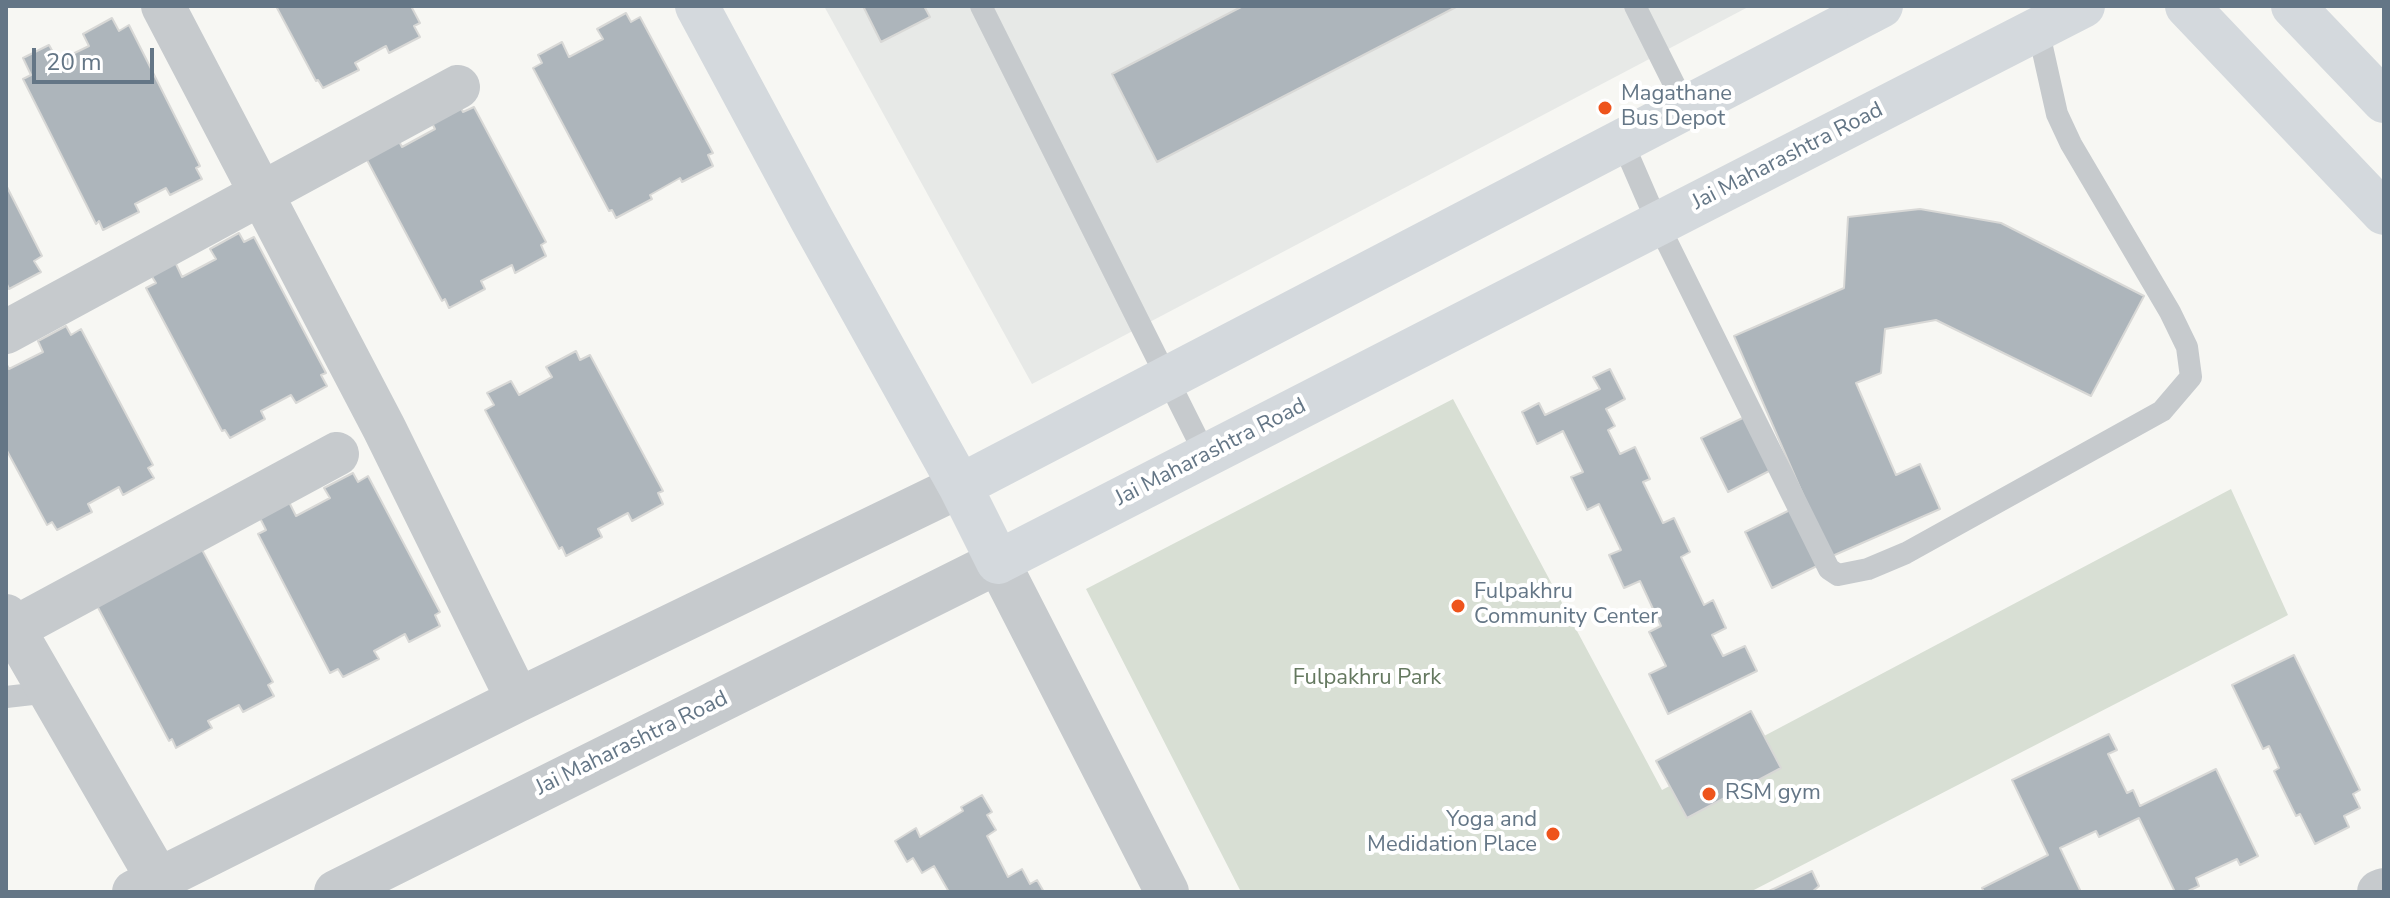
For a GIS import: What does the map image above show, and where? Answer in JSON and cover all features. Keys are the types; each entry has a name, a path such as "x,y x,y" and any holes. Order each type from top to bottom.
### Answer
{"main road":[{"path":"697,6 960,486 998,562"},
{"name":"Jai Maharashtra Road","path":"998,562 2083,6"},
{"path":"2187,6 2384,213"},
{"path":"2293,6 2384,101"},
{"path":"960,486 1875,8"}],"street":[{"path":"163,6 384,428 518,700"},
{"path":"6,332 458,87"},
{"path":"337,454 10,623 50,692 146,886 518,700 960,486"},
{"path":"998,562 1167,892"},
{"name":"Jai Maharashtra Road","path":"336,892 998,562"}],"lane":[{"path":"981,6 1206,456"},
{"path":"1635,6 1686,108"},
{"path":"1622,141 1658,224 1829,569 1838,575 1868,569 1906,553 2162,411 2191,377 2187,347 2170,312 2071,144 2057,114 2038,29"},
{"path":"6,697 50,692"}],"shaded area":[{"path":"824,6 1750,6 1032,384"}],"green space":[{"name":"Fulpakhru Park","path":"1453,399 1662,790 2231,489 2288,615 1750,892 1241,892 1086,589"}],"building":[{"path":"276,6 411,6 420,23 414,26 420,37 389,53 386,46 355,63 359,70 323,88 316,81"},
{"path":"863,6 924,6 930,17 881,42"},
{"path":"1243,6 1458,6 1157,162 1112,74"},
{"path":"626,13 631,22 640,17 713,153 708,155 713,166 682,182 680,178 650,195 652,199 616,218 612,210 609,211 533,68 542,63 538,55 562,42 569,57 603,39 597,29"},
{"path":"112,18 119,31 129,25 200,166 196,168 202,179 170,195 166,188 135,204 139,212 103,230 99,221 96,224 23,79 31,75 23,58 49,45 58,61 89,46 83,34"},
{"path":"459,104 463,112 474,107 546,242 541,245 546,256 515,273 512,265 481,281 485,289 449,308 445,299 442,301 366,158 394,132 402,147 435,129 430,119"},
{"path":"6,185 42,256 34,261 41,272 9,289 6,282"},
{"path":"1920,209 2001,223 2144,296 2091,396 1936,320 1885,329 1881,373 1856,383 1896,475 1920,464 1940,509 1830,557 1734,336 1844,288 1848,217"},
{"path":"239,233 244,242 254,237 326,373 321,375 327,386 296,403 291,395 261,411 265,419 230,438 225,430 222,431 146,288 156,283 151,275 175,262 182,277 216,259 210,249"},
{"path":"66,326 71,335 81,329 153,465 148,468 154,478 123,495 119,487 88,504 92,512 57,530 52,522 47,525 6,449 6,363 9,369 43,352 38,341"},
{"path":"576,351 580,360 590,355 663,491 658,493 663,504 632,521 628,513 598,529 602,537 566,556 562,547 559,549 485,410 494,405 487,393 511,381 519,395 552,377 546,367"},
{"path":"1610,369 1625,399 1606,409 1615,426 1608,430 1620,454 1635,447 1650,479 1643,482 1663,523 1674,518 1690,552 1681,557 1704,605 1713,600 1726,628 1712,635 1723,656 1745,646 1757,671 1668,714 1649,674 1666,666 1649,632 1661,626 1640,581 1624,588 1609,555 1621,550 1599,504 1587,510 1571,477 1583,472 1563,431 1537,444 1522,412 1539,403 1545,415 1600,389 1593,377"},
{"path":"1751,414 1777,467 1728,492 1701,438"},
{"path":"353,473 358,482 368,476 440,612 435,615 440,626 409,642 405,634 374,651 379,659 343,677 338,669 330,673 258,534 266,530 259,516 289,502 296,516 330,498 324,488"},
{"path":"1792,509 1819,565 1772,588 1745,532"},
{"path":"200,546 273,682 268,685 274,696 243,712 239,705 208,721 212,728 176,748 172,739 169,741 93,598"},
{"path":"2294,655 2360,790 2353,794 2360,808 2344,816 2349,827 2315,844 2300,814 2296,816 2274,771 2279,768 2269,746 2263,749 2232,685"},
{"path":"1751,711 1781,768 1687,818 1656,761"},
{"path":"2109,734 2117,750 2108,754 2127,793 2133,790 2140,806 2216,769 2258,856 2240,865 2237,859 2196,878 2199,886 2186,892 2175,892 2139,818 2099,837 2096,831 2060,848 2081,892 1984,892 1982,888 2048,855 2012,780"},
{"path":"982,795 992,812 987,815 996,830 987,836 1008,877 1022,869 1030,884 1037,880 1044,892 949,892 934,866 922,873 913,858 907,862 895,841 916,828 920,837 963,811 961,807"},
{"path":"1812,871 1819,886 1812,892 1767,892"}],"place":[{"name":"Magathane Bus Depot","path":"1605,108"},
{"name":"Fulpakhru Community Center","path":"1458,606"},
{"name":"RSM gym","path":"1709,794"},
{"name":"Yoga and Medidation Place","path":"1553,834"}]}
